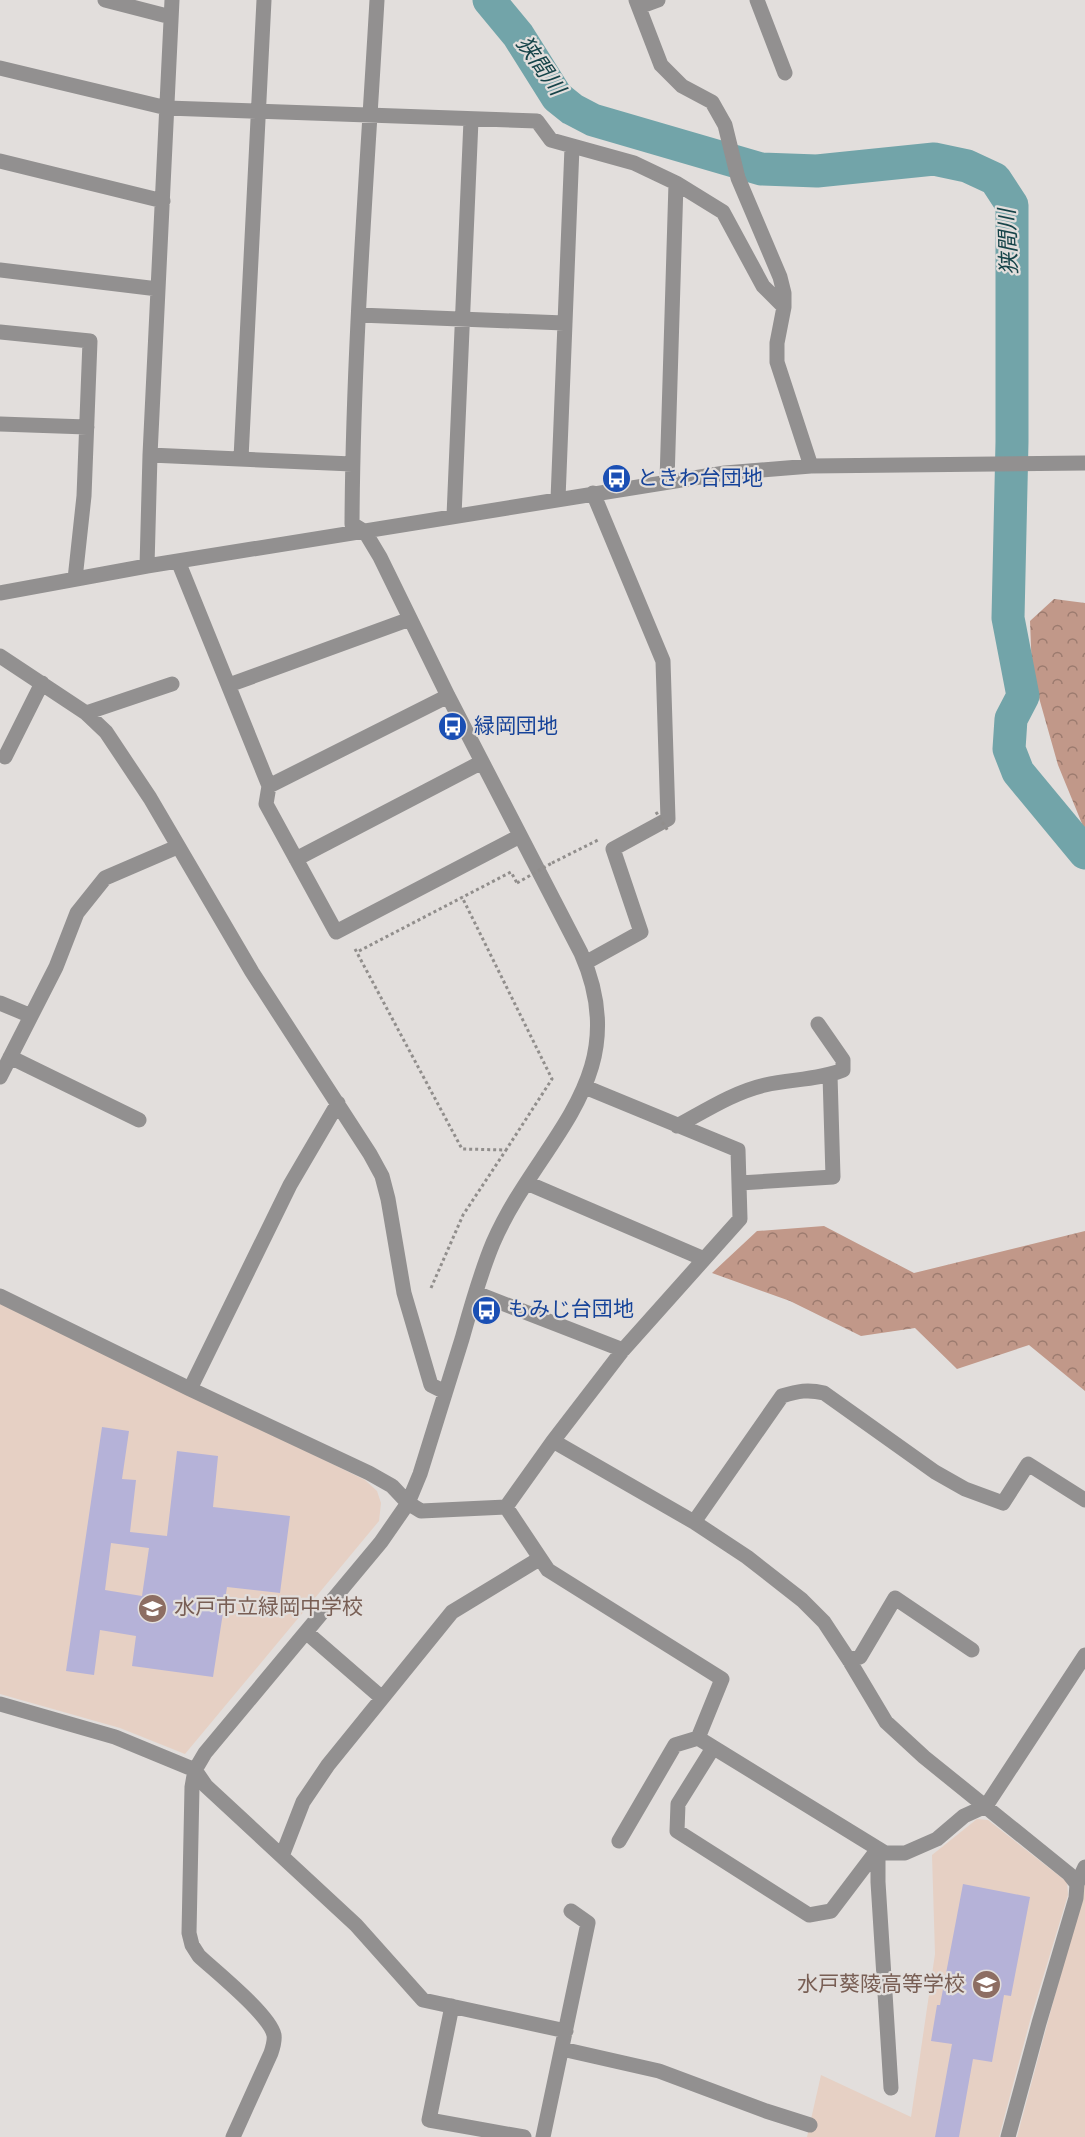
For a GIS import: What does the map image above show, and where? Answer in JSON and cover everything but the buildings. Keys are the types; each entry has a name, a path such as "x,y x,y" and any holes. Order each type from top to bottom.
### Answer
{"street":[{"path":"105,0 171,17"},
{"path":"147,566 150,455 172,0"},
{"path":"241,458 264,0"},
{"path":"232,2137 271,2053 274,2034 260,2013 199,1956 192,1945 189,1934 192,1787 195,1770 205,1753 381,1542 408,1503 420,1474 493,1244 507,1215 585,1087 592,1069 598,1030 595,994 585,963 448,696 380,557 365,532 352,524 352,464 359,315 377,0"},
{"path":"658,0 637,4 661,65 682,86 712,102 725,125 738,178 780,276 784,292 784,307 777,343 777,362 811,466"},
{"path":"757,0 784,73"},
{"path":"0,68 167,108 537,122 550,140 634,163 676,183 723,212 763,286 784,307"},
{"path":"454,516 471,120"},
{"path":"558,499 572,147"},
{"path":"0,161 163,201"},
{"path":"667,481 676,183"},
{"path":"0,270 158,289"},
{"path":"359,315 564,323"},
{"path":"0,332 90,341 84,496 75,579"},
{"path":"0,424 87,427"},
{"path":"150,455 352,464"},
{"path":"0,593 147,566 725,473 811,466 1085,463"},
{"path":"585,963 641,932 613,849 668,819 663,661 593,493"},
{"path":"178,561 269,786 266,804 336,932 520,836"},
{"path":"229,685 410,619"},
{"path":"0,656 86,713 106,732 150,798 252,972 370,1154 382,1176 388,1198 404,1293 431,1385 445,1392"},
{"path":"5,757 42,683"},
{"path":"86,713 172,684"},
{"path":"269,786 448,696"},
{"path":"297,859 482,762"},
{"path":"0,1077 56,967 77,913 105,878 177,847"},
{"path":"0,1002 32,1016"},
{"path":"676,1126 730,1097 764,1085 830,1075 843,1070 843,1060 818,1024"},
{"path":"10,1057 140,1120"},
{"path":"740,1183 833,1177 830,1075"},
{"path":"506,1507 623,1350 740,1220 738,1150 585,1087"},
{"path":"190,1389 290,1185 338,1103"},
{"path":"527,1182 704,1259"},
{"path":"476,1293 623,1350"},
{"path":"0,1296 369,1473 392,1486 408,1503 421,1511 506,1507"},
{"path":"694,1522 782,1396 810,1390 824,1393 912,1456 965,1489 1003,1503 1028,1464 1085,1500"},
{"path":"553,1441 694,1522 747,1557 802,1600 824,1622 886,1722 924,1757 1069,1874 1077,1884"},
{"path":"506,1507 548,1570 722,1679 698,1738"},
{"path":"282,1856 303,1802 328,1765 452,1611 539,1559"},
{"path":"849,1659 860,1657 895,1598 972,1650"},
{"path":"306,1632 382,1698"},
{"path":"698,1738 885,1853 905,1853 937,1839 964,1816 986,1806 1085,1655"},
{"path":"0,1704 115,1737 195,1770 206,1786 356,1925 423,2000 566,2031"},
{"path":"619,1841 675,1745 698,1738"},
{"path":"713,1748 678,1804 677,1831 809,1915 831,1911 878,1849"},
{"path":"878,1849 891,2088"},
{"path":"1008,2137 1076,1898 1077,1884 1085,1867"},
{"path":"543,2137 588,1923 571,1911"},
{"path":"452,2006 429,2120 524,2137"},
{"path":"562,2049 659,2071 810,2125"}],"path":[{"path":"656,812 668,831"},
{"path":"506,1150 462,1149 357,950 511,872 517,883 552,863"},
{"path":"431,1288 463,1215 552,1079 462,897"}],"shaded area":[{"name":"水戸市立緑岡中学校","path":"0,1301 365,1480 377,1491 381,1503 379,1521 185,1754 120,1728 0,1694"},
{"name":"水戸葵陵高等学校","path":"977,1819 988,1820 1067,1882 1068,1895 1031,2017 999,2137 807,2137 821,2075 911,2117 935,1954 932,1855"},
{"path":"1085,1883 1085,2137 1017,2137"}],"green space":[{"path":"1054,599 1085,603 1085,831 1058,765 1032,673 1030,621"},
{"path":"824,1226 914,1273 1085,1231 1085,1391 1029,1345 957,1369 915,1328 861,1336 790,1301 712,1273 757,1231"}],"waterway":[{"name":"狭間川","path":"489,0 518,35 557,97 572,109 593,120 761,169 817,171 934,159 967,166 995,179 1012,205 1012,442 1008,618 1023,696 1011,719 1009,749 1018,772 1085,853"}],"place":[{"name":"ときわ台団地","path":"616,479"},
{"name":"緑岡団地","path":"453,727"},
{"name":"もみじ台団地","path":"487,1310"},
{"name":"水戸市立緑岡中学校","path":"153,1608"},
{"name":"水戸葵陵高等学校","path":"986,1985"}]}
